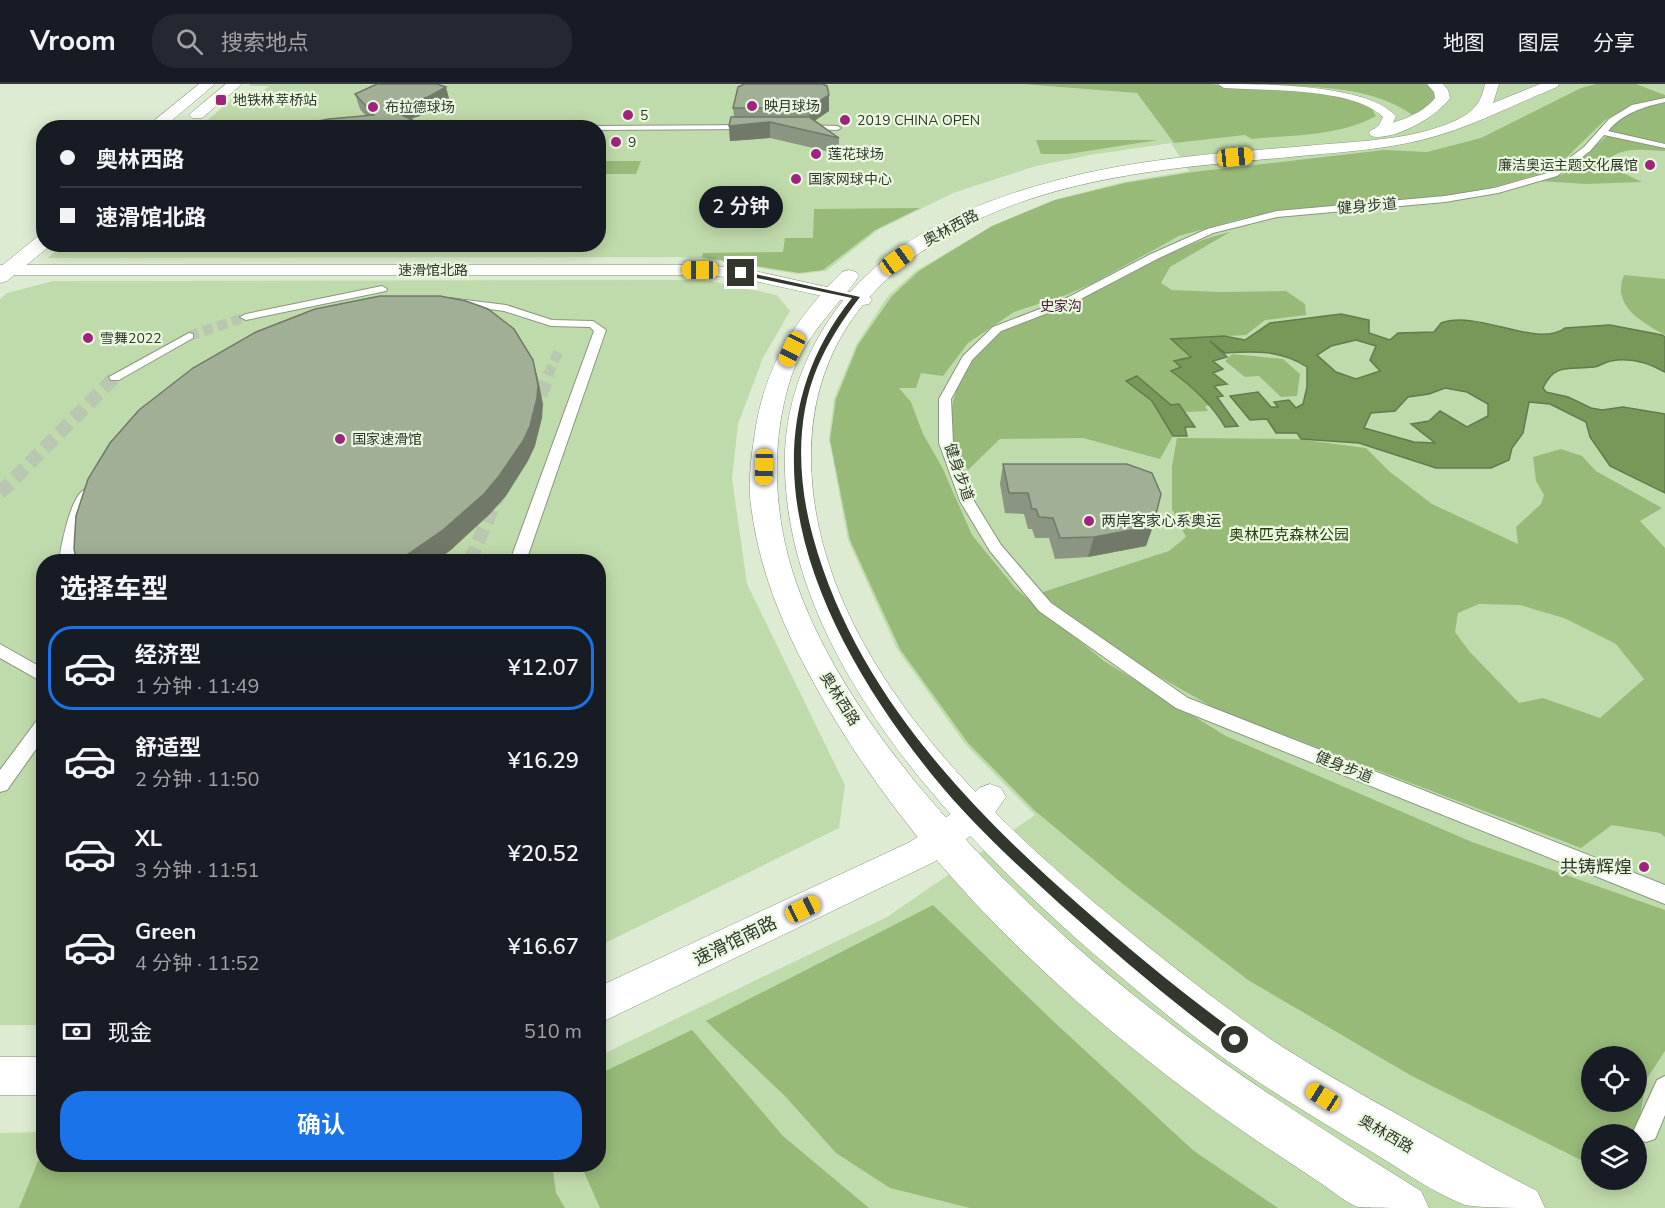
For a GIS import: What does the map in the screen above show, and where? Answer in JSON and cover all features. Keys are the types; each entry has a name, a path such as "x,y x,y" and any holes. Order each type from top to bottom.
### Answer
{"main road":[{"path":"163,120 208,84"},
{"path":"192,120 236,84"},
{"path":"1377,134 1429,113 1438,106 1443,98 1441,90 1434,84"},
{"path":"1450,123 1486,105 1493,90 1492,84"},
{"path":"1450,123 1552,84"},
{"path":"1450,123 1472,96"},
{"name":"奥林西路","path":"1450,123 1377,134 1150,158 1064,173 984,196 910,231 856,269 851,296 824,344 802,402 796,468 803,521 824,587 868,678 937,773 982,806 1046,886 1183,1002 1252,1053 1333,1103 1520,1208"},
{"name":"奥林西路","path":"1404,1208 1283,1132 1161,1044 1117,1009 1011,914 894,781 819,666 793,612 767,521 764,500 764,455 770,411 780,376 811,319 851,296 897,260 947,228 986,210 1059,185 1172,164 1372,144 1450,123"},
{"path":"2,267 36,247"}],"street":[{"path":"1224,84 1323,91 1362,99 1382,107 1390,116 1385,127 1377,134"},
{"name":"健身步道","path":"1662,100 1635,107 1612,121 1587,149 1554,174 1495,191 1445,199 1277,214 1210,231 1155,256 1067,302 996,329 967,358 945,399 946,443 967,501 995,548 1045,607 1182,703 1665,895"},
{"path":"606,128 756,128"},
{"path":"790,128 837,128"},
{"path":"1603,132 1665,146"},
{"name":"速滑馆北路","path":"2,267 700,270 741,273 851,296"},
{"path":"246,317 382,289"},
{"path":"438,301 492,305 551,323 593,324 600,330 521,554"},
{"path":"115,377 189,336"},
{"path":"68,554 69,538 75,518 95,478"},
{"path":"0,650 36,672"},
{"path":"0,767 36,733"},
{"path":"0,784 36,734"},
{"name":"速滑馆南路","path":"606,1002 914,856 982,806"},
{"path":"0,1076 36,1076"},
{"path":"1647,1128 1665,1088"}],"green space":[{"name":"奥林匹克森林公园","path":"251,84 1665,84 1665,1208 0,1208 0,1133 36,1132 36,1172 606,1172 606,1053 887,917 1035,815 966,745 897,649 848,540 829,439 834,399 856,345 888,296 916,271 992,226 1054,200 1124,182 1189,171 1171,143 1036,166 953,193 878,230 826,271 799,274 700,258 679,257 48,258 55,252 606,252 606,120 208,120 232,99 253,99 269,86 249,86"},
{"path":"1023,84 1210,84 1324,93 1353,98 1370,106 1376,116 1362,123 1316,134 1252,139 1245,135 1174,143 1137,93"},
{"path":"1259,84 1427,84 1434,91 1436,100 1414,116 1379,98 1359,93 1319,87"},
{"path":"1596,84 1636,84 1665,95 1665,98 1630,107 1605,120 1566,158 1539,174 1483,190 1432,198 1295,209 1236,220 1179,236 1093,283 1066,295 1014,312 968,343 943,376 921,373 916,388 899,388 911,402 923,434 942,467 972,535 1016,589 1104,661 1226,736 1472,842 1665,910 1665,1051 1647,1078 1647,1046 1581,1046 1581,1112 1641,1112 1639,1124 1581,1124 1581,1160 1410,1075 1248,980 1124,885 1034,810 968,743 900,649 850,540 830,440 836,399 858,345 892,296 919,271 992,226 1055,200 1125,183 1193,172 1384,150 1427,152 1481,138 1581,88"},
{"path":"1665,103 1665,143 1609,132 1626,116 1650,106"},
{"path":"1608,135 1665,148 1665,151 1624,151 1604,164 1642,182 1586,184 1540,181 1564,174"},
{"path":"1036,140 1158,140 1068,154 1041,154"},
{"path":"606,161 641,161 636,174 606,174"},
{"path":"920,208 875,230 823,270 799,273 702,257 703,253 783,252 785,238 813,238 814,209"},
{"path":"1230,232 1170,267 1161,283 1172,290 1286,291 1305,304 1306,315 1265,320 1246,335 1172,339 1191,357 1174,362 1182,367 1172,371 1211,405 1205,406 1208,411 1186,412 1179,404 1171,405 1137,376 1127,381 1152,401 1173,436 1160,459 1083,438 1000,439 968,470 953,442 952,410 961,378 980,350 992,339 1016,325 1087,296 1162,257"},
{"path":"1624,275 1665,279 1665,335 1638,318 1625,304 1621,286"},
{"name":"国家速滑馆","path":"705,280 777,295 790,311 763,358 738,424 732,479 747,584 845,785 839,828 606,943 606,554 36,554 36,1025 0,1025 0,299 7,293 53,281"},
{"path":"1232,354 1283,359 1300,374 1297,396 1281,397 1259,376 1245,377 1225,361"},
{"path":"1177,438 1297,439 1366,448 1390,472 1432,504 1518,544 1516,527 1541,504 1544,495 1536,481 1533,457 1561,449 1582,456 1596,471 1662,508 1640,521 1665,548 1665,837 1660,833 1612,825 1581,848 1214,708 1116,652 1040,593 1169,551 1186,537 1172,509 1172,466","holes":["1479,604 1520,605 1564,618 1616,644 1644,679 1600,718 1543,698 1519,703 1469,651 1455,632 1458,613"]},
{"path":"933,905 1053,1021 1194,1151 1278,1208 970,1208 890,1188 836,1153 784,1095 706,1021"},
{"path":"692,1030 783,1136 869,1208 600,1208 584,1172 606,1172 606,1071"},
{"path":"36,1166 36,1172 553,1172 556,1193 565,1208 19,1208"}],"shaded area":[{"path":"1341,314 1369,320 1369,333 1390,340 1398,333 1434,332 1441,323 1456,320 1539,334 1553,333 1565,328 1610,325 1662,335 1665,337 1665,372 1639,362 1618,360 1594,367 1558,371 1543,388 1546,392 1568,397 1591,408 1602,410 1623,407 1665,414 1665,493 1610,466 1590,437 1586,422 1550,404 1529,402 1523,433 1512,448 1509,460 1491,468 1436,468 1359,443 1301,439 1297,433 1276,433 1267,419 1250,420 1230,396 1258,392 1271,407 1278,407 1274,402 1289,400 1296,408 1303,404 1307,387 1307,367 1288,357 1268,353 1225,353 1210,341 1227,357 1213,361 1223,369 1213,373 1227,384 1214,386 1223,396 1217,397 1238,426 1225,427 1201,396 1171,371 1181,367 1174,361 1191,357 1171,339 1224,336 1245,340 1270,323","holes":["1356,340 1376,346 1370,360 1380,371 1356,379 1336,372 1317,355 1331,346","1445,388 1467,392 1488,404 1488,416 1467,427 1440,411 1429,421 1411,424 1435,443 1414,442 1364,428 1371,413 1395,411 1408,397 1429,394"]},
{"path":"1137,376 1171,405 1179,404 1195,427 1185,427 1187,436 1173,436 1152,401 1126,381"}],"building":[{"path":"377,84 437,84 446,87 428,97 388,109 412,120 324,120 374,115 355,94"},
{"path":"744,84 823,84 827,86 829,95 809,108 733,108 738,87"},
{"path":"731,117 809,117 839,138 770,122 729,126"},
{"name":"国家速滑馆","path":"380,296 440,296 466,301 488,309 514,329 533,360 538,385 537,398 530,426 523,441 484,494 443,530 408,554 75,554 76,516 88,479 110,443 139,410 193,368 256,332 315,309"},
{"name":"两岸客家心系奥运","path":"1003,464 1127,464 1152,473 1161,494 1153,526 1094,537 1060,538 1053,518 1039,517 1036,509 1032,509 1028,493 1009,493"}],"tunnel":[{"path":"189,336 246,317"},
{"path":"548,375 560,348"},
{"path":"532,414 549,374"},
{"path":"0,493 115,377"},
{"path":"473,554 498,495"}],"place":[{"name":"地铁林萃桥站","path":"221,100"},
{"name":"映月球场","path":"752,106"},
{"name":"布拉德球场","path":"373,107"},
{"name":"5","path":"628,115"},
{"name":"2019 CHINA OPEN","path":"845,120"},
{"name":"9","path":"616,142"},
{"name":"莲花球场","path":"816,154"},
{"name":"廉洁奥运主题文化展馆","path":"1650,165"},
{"name":"国家网球中心","path":"796,179"},
{"name":"雪舞2022","path":"88,338"},
{"name":"国家速滑馆","path":"340,439"},
{"name":"两岸客家心系奥运","path":"1089,521"},
{"name":"共铸辉煌","path":"1644,867"}],"district":[{"name":"史家沟","path":"1061,306"}],"route":[{"path":"741,273 857,297 839,318 824,344 806,388 800,415 796,468 801,511 817,570 837,618 868,678 937,773 1012,853 1046,886 1127,956 1183,1002 1235,1040"}]}
